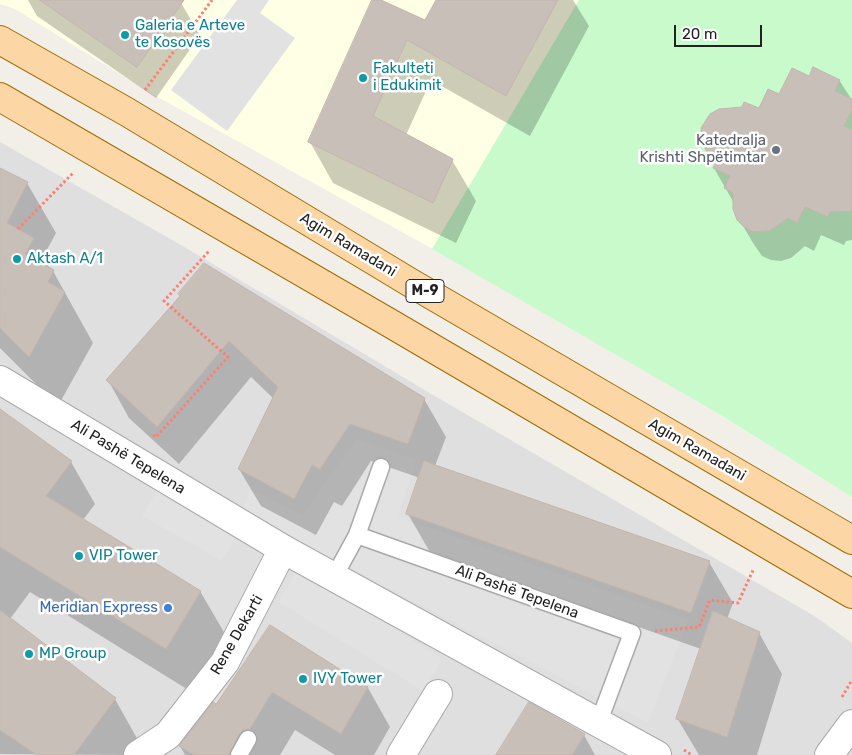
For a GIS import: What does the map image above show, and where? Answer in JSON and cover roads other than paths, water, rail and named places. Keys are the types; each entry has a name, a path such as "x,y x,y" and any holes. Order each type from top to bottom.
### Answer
{"main road":[{"name":"Agim Ramadani","path":"0,40 126,112 410,282 852,540"},
{"path":"0,97 852,594"}],"street":[{"name":"Ali Pashë Tepelena","path":"0,380 283,549 656,755"},
{"name":"Rene Dekarti","path":"138,755 168,735 225,662 283,549"},
{"path":"402,755 438,694"},
{"path":"829,755 852,724"}],"lane":[{"path":"334,577 357,535 382,467"},
{"name":"Ali Pashë Tepelena","path":"357,535 632,633 598,724"},
{"path":"238,755 248,739"}],"place":[{"name":"Galeria e Arteve te Kosovës","path":"125,35"},
{"name":"Fakulteti i Edukimit","path":"363,78"},
{"name":"Katedralja Krishti Shpëtimtar","path":"776,150"},
{"name":"Aktash A/1","path":"17,259"},
{"name":"VIP Tower","path":"79,556"},
{"name":"Meridian Express","path":"168,608"},
{"name":"MP Group","path":"29,654"},
{"name":"IVY Tower","path":"303,679"}]}
